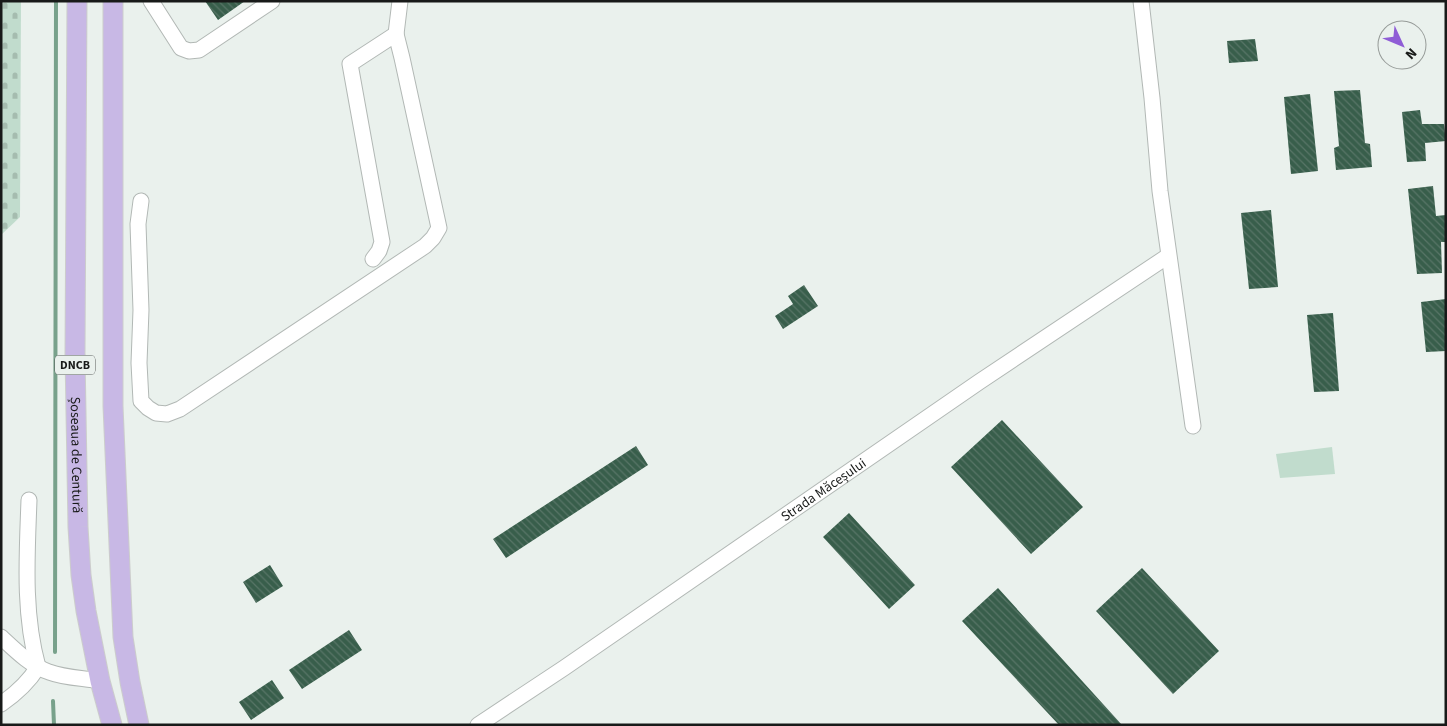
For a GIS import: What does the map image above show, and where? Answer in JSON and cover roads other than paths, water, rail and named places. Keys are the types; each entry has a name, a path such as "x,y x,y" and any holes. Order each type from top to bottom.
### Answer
{"main road":[{"name":"Șoseaua de Centură","path":"76,1 75,355 78,527 81,575 86,611 100,681 112,725"},
{"name":"DNCB","path":"113,1 113,406 124,637 130,682 139,725"}],"street":[{"path":"151,1 181,48 189,51 199,50 272,1"},
{"path":"141,201 138,224 141,310 139,363 141,401 156,413 167,414 180,409 417,252 434,238 439,228 396,34 400,1"},
{"path":"1141,1 1160,191 1193,426"},
{"path":"373,259 379,251 382,242 350,64 396,34"},
{"name":"Strada Măceșului","path":"478,725 979,382 1168,256"},
{"path":"1,704 29,682 38,667 32,647 27,583 29,500"},
{"path":"1,637 38,667 50,672 100,681"}],"waterway":[{"path":"55,652 56,1"},
{"path":"53,701 54,725"}]}
